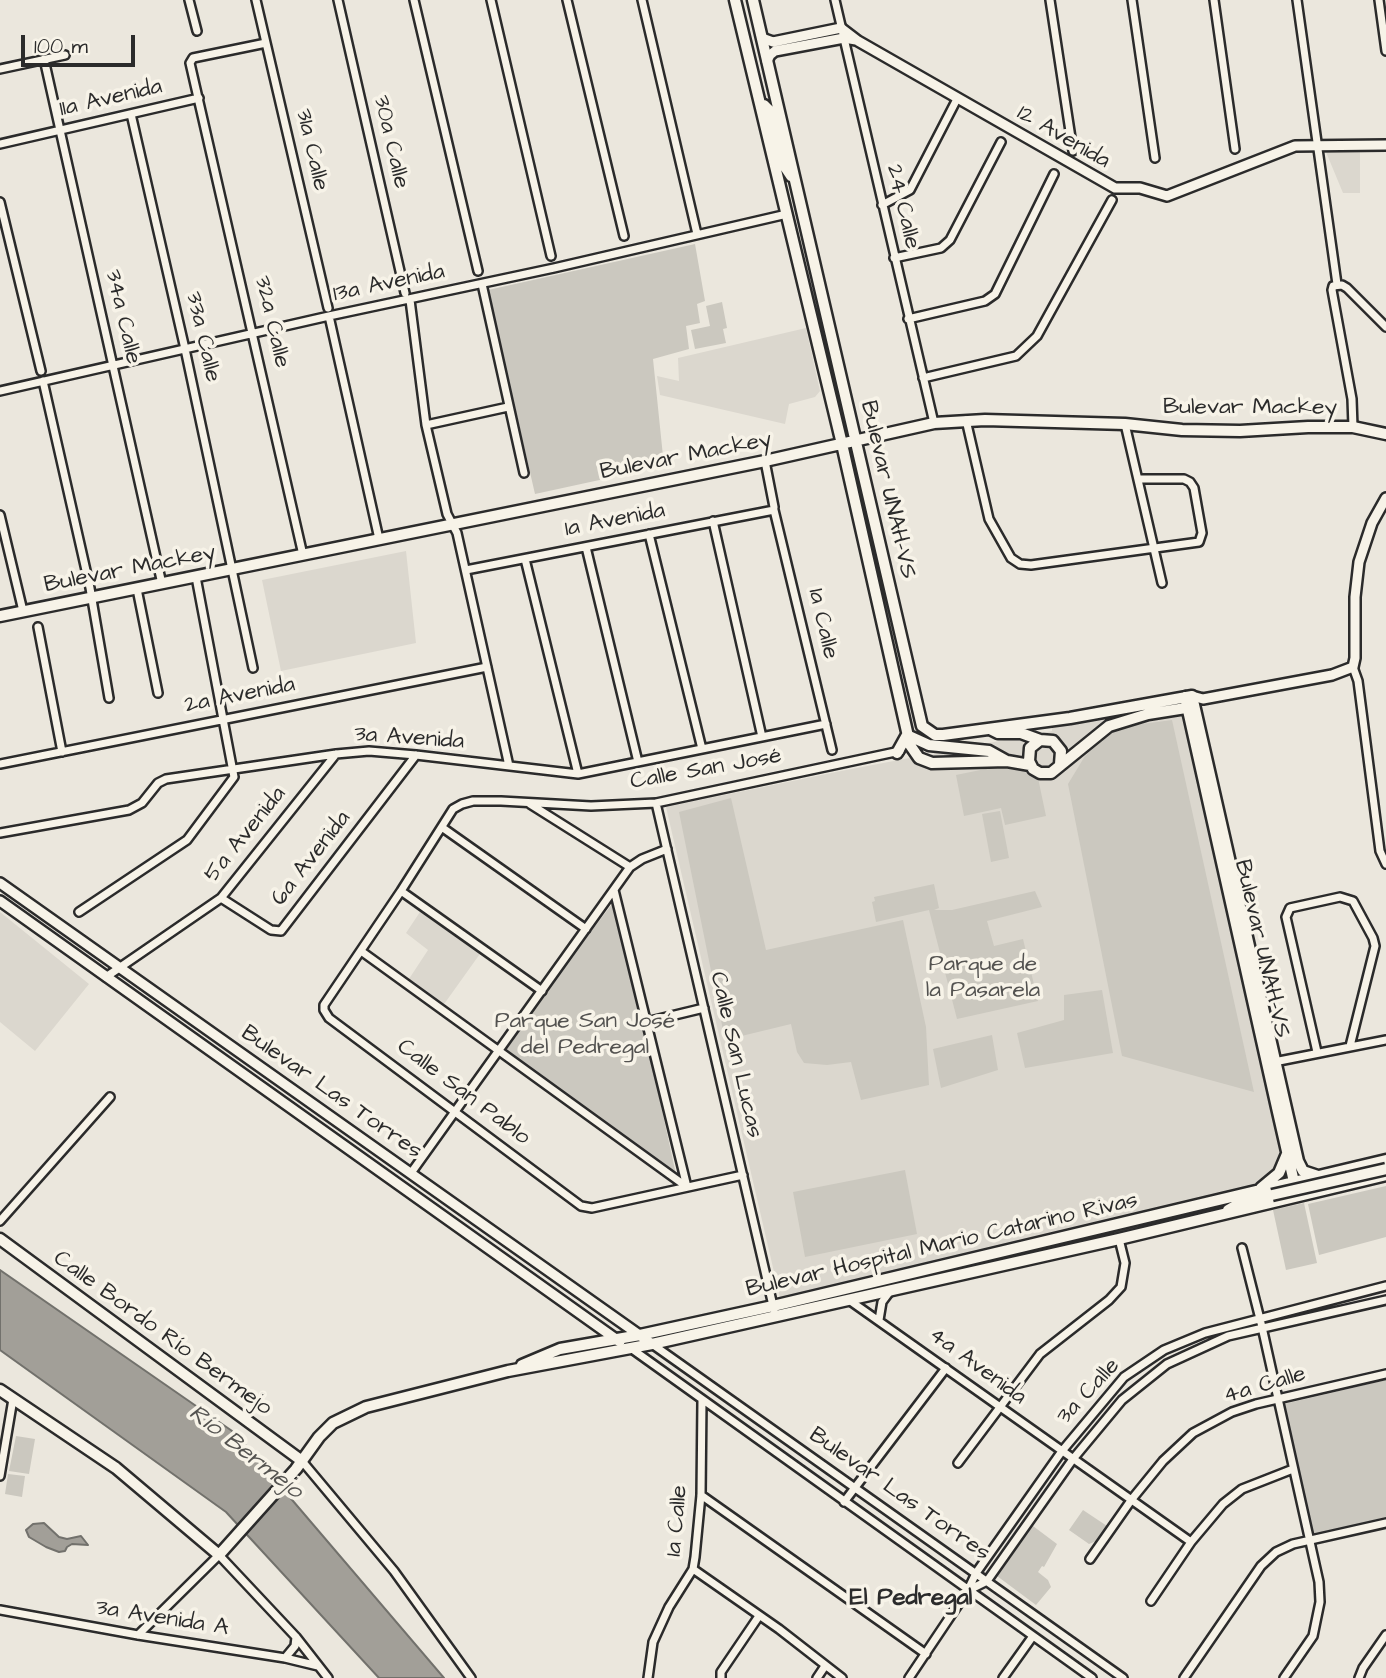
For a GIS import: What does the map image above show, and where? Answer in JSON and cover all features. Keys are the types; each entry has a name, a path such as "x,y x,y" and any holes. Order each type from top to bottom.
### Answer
{"main road":[{"name":"Bulevar UNAH-VS","path":"735,0 842,444 909,740"},
{"name":"Bulevar UNAH-VS","path":"753,0 922,726 935,735 1190,702 1287,1153 1294,1182 1304,1195"},
{"path":"761,106 771,112 783,164 794,179"},
{"name":"Bulevar Mackey","path":"0,616 765,461 934,423 966,420 1125,424 1182,430 1240,431 1353,427 1386,434"},
{"path":"909,740 919,758 932,763 1007,761 1030,765 1044,774 1054,771 1109,726 1190,702"},
{"path":"1030,765 1030,748 1070,718"},
{"path":"989,729 998,733 1021,733 1059,747 1062,756 1060,764"},
{"path":"897,753 909,740"},
{"path":"909,740 929,745 989,751 1007,761"},
{"name":"Bulevar UNAH-VS","path":"1256,999 1298,1161 1303,1171 1318,1176"},
{"path":"1255,1192 1279,1172 1287,1153"},
{"name":"Bulevar Hospital Mario Catarino Rivas","path":"219,1555 302,1461 319,1437 333,1423 366,1407 508,1371 632,1349 774,1311 1386,1160"},
{"path":"1222,1214 1240,1203 1386,1169"},
{"name":"Bulevar Hospital Mario Catarino Rivas","path":"508,1371 560,1349 849,1300 1386,1175"},
{"path":"1219,1201 1240,1203"},
{"name":"Calle Bordo Río Bermejo","path":"0,1238 302,1461"},
{"path":"0,1390 116,1468 219,1555"}],"street":[{"path":"189,0 197,31"},
{"name":"31a Calle","path":"256,0 379,539"},
{"name":"30a Calle","path":"338,0 407,297 426,425 447,514 457,533 509,766"},
{"path":"414,0 478,271"},
{"path":"491,0 551,256"},
{"path":"567,0 624,236"},
{"path":"642,0 696,234"},
{"name":"24 Calle","path":"835,0 934,423"},
{"path":"1050,0 1073,151"},
{"path":"1132,0 1155,158"},
{"path":"1214,0 1235,149"},
{"path":"1297,0 1337,284"},
{"path":"1379,0 1386,51"},
{"path":"762,38 772,41 841,28"},
{"name":"12 Avenida","path":"841,28 858,41 957,99 1115,188 1140,188 1172,195 1295,146 1386,145"},
{"name":"12 Avenida","path":"767,61 775,51 844,38 858,41"},
{"name":"11a Avenida","path":"0,144 199,98 190,63 193,58 266,43"},
{"path":"0,69 65,55"},
{"name":"34a Calle","path":"44,59 162,584"},
{"name":"32a Calle","path":"199,98 303,555"},
{"path":"882,205 910,190 957,99"},
{"name":"33a Calle","path":"131,114 185,349 253,668"},
{"path":"894,258 941,248 950,240 1001,142"},
{"path":"908,319 985,301 995,294 1054,174"},
{"path":"923,378 1016,356 1037,336 1112,200"},
{"path":"0,202 41,371"},
{"name":"13a Avenida","path":"0,391 254,333 329,312 482,284 786,214"},
{"path":"482,284 524,473"},
{"path":"1337,284 1347,288 1386,327"},
{"path":"1337,284 1332,290 1352,399 1353,427"},
{"path":"43,381 109,698"},
{"path":"426,425 508,407"},
{"path":"966,420 989,519 1015,561 1031,565 1199,542 1202,538 1194,488 1184,479 1138,479"},
{"path":"1125,424 1162,583"},
{"name":"1a Calle","path":"765,461 773,508 835,765"},
{"path":"1386,498 1373,523 1359,562 1354,597 1353,667 1358,681 1380,850 1386,864"},
{"name":"1a Avenida","path":"466,570 773,508"},
{"path":"0,515 23,611"},
{"path":"713,522 762,737"},
{"path":"649,534 702,749"},
{"path":"586,547 638,762"},
{"path":"525,559 578,774"},
{"path":"79,912 187,840 232,782 233,769 195,576"},
{"path":"137,589 158,693"},
{"path":"38,627 62,752"},
{"name":"2a Avenida","path":"0,764 487,667"},
{"path":"1190,702 1332,675 1353,667"},
{"name":"3a Avenida","path":"0,833 129,810 142,803 158,783 166,779 336,754 369,751 578,774 826,724"},
{"name":"Calle San José","path":"443,828 453,809 473,801 591,806 656,803 897,753"},
{"name":"5a Avenida","path":"106,977 221,898 336,754"},
{"name":"6a Avenida","path":"221,898 271,930 281,931 416,755"},
{"path":"530,803 630,867"},
{"name":"Calle San Lucas","path":"656,803 774,1311"},
{"path":"586,929 443,828 360,951 500,1049 687,1187 743,1175"},
{"path":"411,1173 630,867 667,849"},
{"name":"Bulevar Las Torres","path":"0,883 1123,1678"},
{"path":"614,890 687,1187"},
{"path":"401,891 542,991"},
{"path":"1317,1052 1286,917 1290,908 1340,897 1353,901 1375,946 1350,1046"},
{"name":"Bulevar Las Torres","path":"0,901 1092,1678"},
{"name":"Calle San Pablo","path":"360,951 324,1005 329,1018 581,1206 592,1208 687,1187"},
{"path":"646,1022 704,1008"},
{"path":"1274,1062 1386,1040"},
{"path":"0,1221 110,1097"},
{"path":"958,1463 1040,1354 1109,1300 1121,1287 1125,1264 1119,1239"},
{"path":"1242,1248 1319,1582 1320,1602 1313,1636 1284,1678"},
{"name":"3a Calle","path":"909,1678 968,1590 976,1573 1062,1451 1124,1377 1164,1350 1205,1333 1386,1286"},
{"path":"879,1320 882,1302 891,1290"},
{"name":"4a Avenida","path":"849,1300 1191,1542"},
{"name":"3a Calle","path":"968,1590 987,1581 1073,1459 1122,1400 1167,1364 1228,1336 1386,1300"},
{"path":"844,1503 946,1368"},
{"name":"4a Calle","path":"1090,1559 1132,1499 1163,1461 1193,1433 1232,1412 1386,1374"},
{"path":"0,1475 13,1399"},
{"name":"1a Calle","path":"648,1678 653,1642 660,1623 693,1569 701,1495 702,1400"},
{"path":"302,1461 394,1571 471,1678"},
{"path":"1151,1601 1209,1518 1242,1489 1293,1469"},
{"path":"701,1495 926,1654"},
{"path":"1184,1678 1261,1566 1276,1552 1293,1544 1386,1523"},
{"path":"138,1635 219,1555 296,1637 328,1678"},
{"path":"693,1569 779,1629 842,1678"},
{"name":"3a Avenida A","path":"0,1610 285,1658 318,1666"},
{"path":"722,1678 721,1672 759,1616"},
{"path":"1359,1678 1386,1635"},
{"path":"1003,1678 1033,1636"},
{"path":"285,1658 295,1646 296,1637"},
{"path":"817,1678 825,1666"}],"shaded area":[{"path":"1326,152 1360,152 1360,193 1343,193"},
{"path":"806,328 820,391 815,397 789,404 785,424 660,395 657,376 679,381 678,358"},
{"path":"406,551 416,643 281,671 262,580"},
{"path":"1185,707 1288,1176 781,1302 666,807 1052,731 1052,723"},
{"path":"424,906 482,951 442,1007 407,982 428,950 406,933"},
{"path":"0,912 89,984 35,1051 0,1022"}],"green space":[{"path":"695,244 705,301 697,304 700,323 686,326 689,349 653,359 664,466 535,494 488,290"},
{"path":"722,302 727,328 723,329 726,343 695,349 691,330 710,326 706,306"},
{"path":"1172,720 1254,1092 1122,1056 1068,784 1085,756 1119,727"},
{"path":"1034,759 1046,816 1005,825 1001,808 964,816 956,775"},
{"path":"731,798 766,950 903,920 926,1027 929,1085 861,1100 851,1062 827,1065 804,1063 797,1052 791,1024 725,1040 679,812"},
{"path":"1000,811 1009,858 991,862 982,814"},
{"name":"Parque de la Pasarela","path":"934,884 939,908 934,910 952,910 1035,891 1042,907 987,921 994,946 1023,939 1038,1001 957,1019 929,910 876,922 872,902 875,901 874,897"},
{"name":"Parque San José del Pedregal","path":"616,899 677,1179 500,1049"},
{"path":"1102,990 1113,1053 1025,1068 1017,1033 1064,1020 1064,995"},
{"path":"992,1035 998,1070 941,1088 933,1049"},
{"path":"905,1170 917,1234 805,1257 793,1192"},
{"path":"1386,1186 1386,1237 1319,1255 1308,1204"},
{"path":"1304,1203 1317,1263 1286,1270 1273,1210"},
{"path":"1386,1380 1386,1517 1314,1535 1284,1404"},
{"path":"16,1436 35,1439 29,1474 9,1471"},
{"path":"8,1474 25,1476 22,1497 5,1494"},
{"path":"1083,1510 1107,1526 1099,1540 1089,1544 1069,1530"},
{"path":"1033,1526 1057,1544 1044,1567 1038,1572 1048,1580 1051,1587 1036,1605 997,1576"}],"water":[{"name":"Río Bermejo","path":"0,1270 235,1433 444,1678 379,1678 226,1512 0,1350"},
{"path":"44,1523 59,1537 67,1539 81,1536 88,1545 72,1544 65,1551 59,1552 46,1547 29,1537 26,1530 33,1524"}],"district":[{"name":"El Pedregal","path":"911,1599"}]}
